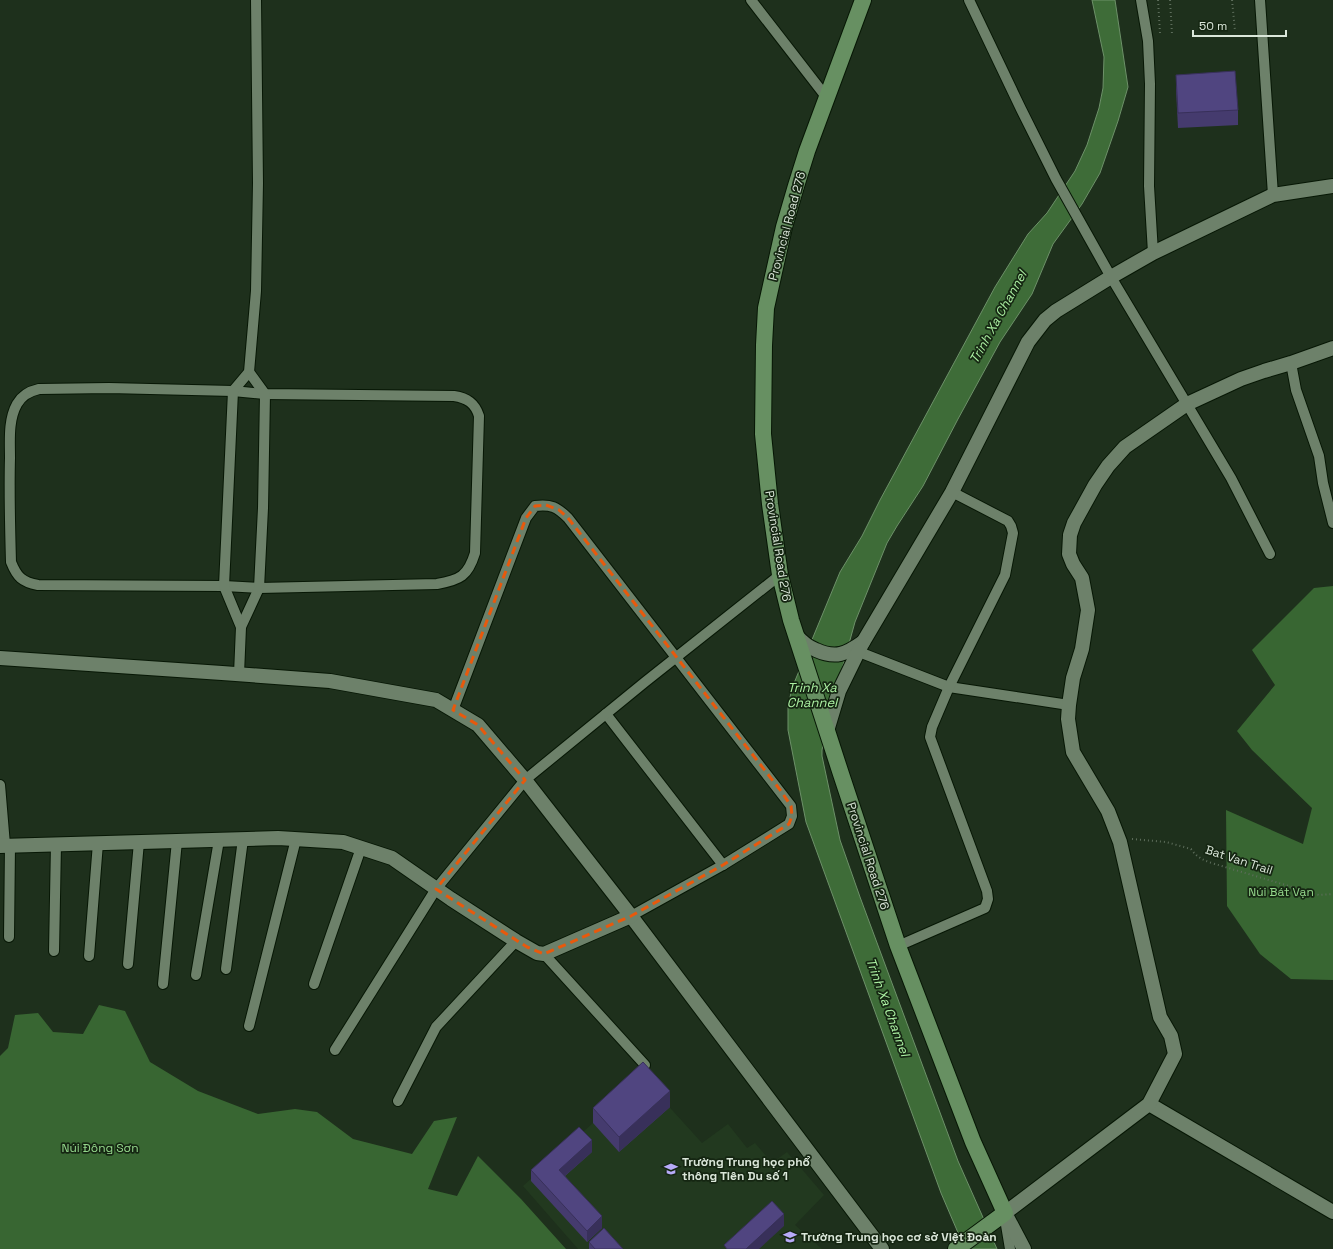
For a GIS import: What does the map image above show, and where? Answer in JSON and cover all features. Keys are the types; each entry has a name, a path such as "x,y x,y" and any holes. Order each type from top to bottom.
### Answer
{"main road":[{"name":"Provincial Road 276","path":"863,0 794,193 775,264 766,308 763,434 770,504 780,575 796,635 898,946 973,1142 1005,1213"},
{"path":"827,731 839,691 862,646 952,492 1028,342 1045,320 1056,311 1153,253 1273,195 1333,186"},
{"path":"956,1249 1149,1104 1174,1056 1175,1051 1171,1036 1160,1017 1119,840 1108,811 1073,752 1068,719 1069,705 1073,678 1082,649 1088,610 1082,578 1068,554 1070,535 1074,523 1108,466 1125,447 1187,404 1241,379 1333,348"},
{"path":"796,635 807,645 830,655 845,653 862,646"},
{"path":"0,658 330,681 436,700 478,725 525,780 631,916 882,1249"},
{"path":"5,845 278,838 343,842 392,858 436,889 516,941 537,953 544,954 631,916"},
{"path":"1149,1104 1333,1212"},
{"path":"1005,1213 1024,1249"}],"street":[{"path":"241,628 224,586 233,391 249,372 256,291 258,175 256,0"},
{"path":"751,0 827,98"},
{"path":"969,0 1056,179 1111,277 1231,478 1270,554"},
{"path":"1141,0 1148,41 1150,84 1149,186 1153,253"},
{"path":"1260,0 1273,195"},
{"path":"1291,363 1296,390 1319,456 1323,483 1333,523"},
{"path":"239,674 241,628 259,588 264,508 265,394 249,372"},
{"path":"109,388 233,391 265,394 454,396 463,397 470,401 474,405 479,416 475,553 466,574 448,582 437,584 259,588 224,586 38,585 29,583 15,572 11,562 10,428 17,404 31,391 39,389 109,388"},
{"path":"898,946 985,908 988,899 987,891 930,737 932,727 949,687 1005,575 1013,533 1008,521 952,492"},
{"path":"453,710 526,518 535,506 546,505 559,510 568,518 791,806 792,816 789,824 723,865 631,916"},
{"path":"335,1050 436,889 525,780 676,657 780,575"},
{"path":"862,646 949,687 1069,705"},
{"path":"606,714 723,865"},
{"path":"0,785 5,845 9,937"},
{"path":"226,969 243,839"},
{"path":"249,1026 296,839"},
{"path":"196,975 219,840"},
{"path":"163,984 177,841"},
{"path":"128,964 139,842"},
{"path":"89,956 98,843"},
{"path":"54,951 56,844"},
{"path":"314,984 361,848"},
{"path":"398,1101 436,1027 516,941"},
{"path":"544,954 645,1065"},
{"path":"1005,1213 1010,1249"}],"path":[{"path":"1158,0 1160,33"},
{"path":"1170,0 1172,34"},
{"path":"1232,0 1235,31"},
{"name":"Bat Van Trail","path":"1119,840 1138,839 1166,842 1192,849 1195,855 1201,859 1215,864 1319,895 1333,894"}],"highlighted area":[{"path":"546,505 559,510 568,518 781,791 791,806 792,816 789,824 723,865 631,916 544,954 527,947 436,889 525,780 478,725 453,710 526,518 535,506"}],"shaded area":[{"name":"Trường Trung học phổ thông Tiên Du số 1","path":"643,1078 702,1143 728,1124 747,1148 755,1143 772,1163 787,1152 824,1195 795,1225 822,1249 578,1249 523,1186"}],"green space":[{"name":"Núi Bát Vạn","path":"1333,586 1333,980 1291,979 1260,954 1227,906 1226,810 1303,844 1312,808 1252,750 1237,731 1275,685 1252,650 1314,588"},
{"name":"Núi Đông Sơn","path":"99,1005 125,1011 150,1062 198,1091 258,1114 295,1109 317,1112 353,1139 412,1154 434,1121 457,1117 428,1189 457,1196 478,1156 521,1199 566,1249 0,1249 0,1056 8,1048 15,1015 38,1013 53,1032 83,1034"}],"water":[{"name":"Trinh Xa Channel","path":"1092,0 1115,0 1128,87 1100,173 1082,204 1053,244 1032,294 1000,342 923,486 887,543 855,622 832,705 822,750 840,840 958,1161 997,1249 965,1249 941,1193 806,822 788,730 788,707 792,688 840,572 862,536 995,287 1028,234 1047,213 1075,171 1087,145 1099,108 1103,88 1104,57"}],"building":[{"path":"1235,71 1238,110 1178,113 1176,75"},
{"path":"643,1062 670,1091 619,1137 593,1108"},
{"path":"579,1127 592,1140 559,1170 602,1216 587,1231 531,1170"},
{"path":"772,1201 784,1214 746,1249 727,1249 724,1245"},
{"path":"604,1228 623,1249 595,1249 589,1242"}],"place":[{"name":"Trường Trung học phổ thông Tiên Du số 1","path":"671,1169"},
{"name":"Trường Trung học cơ sở Việt Đoàn","path":"790,1237"}]}
